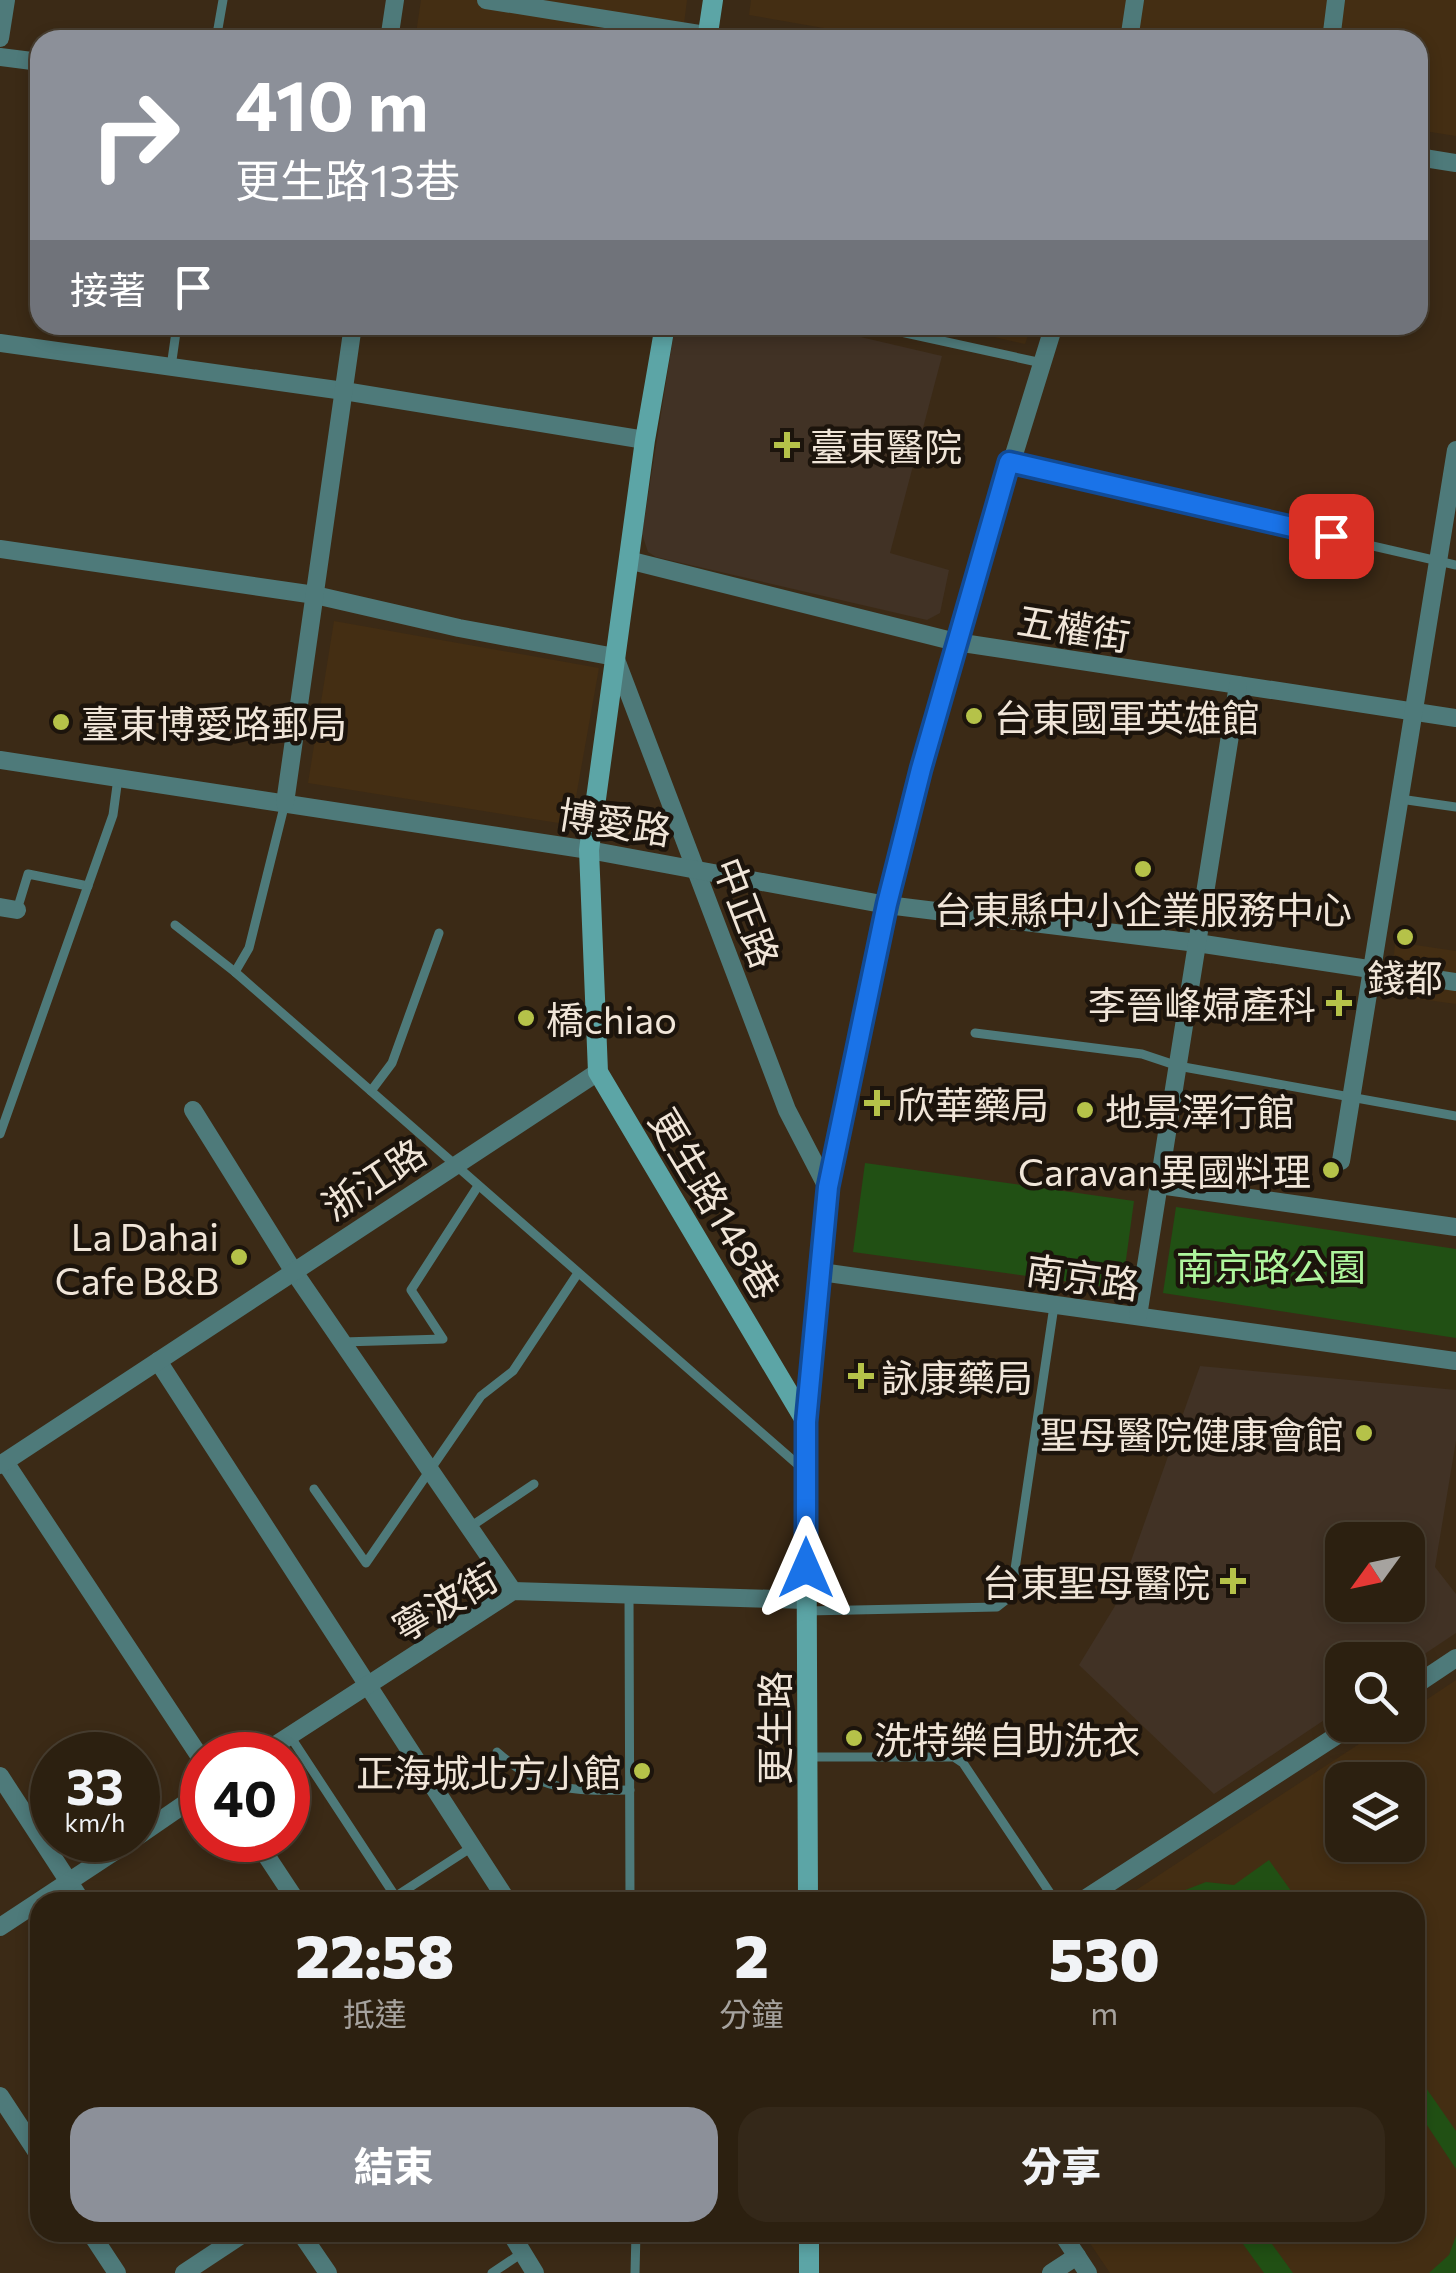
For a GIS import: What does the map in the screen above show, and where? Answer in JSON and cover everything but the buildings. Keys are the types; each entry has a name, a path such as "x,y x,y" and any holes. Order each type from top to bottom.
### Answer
{"street":[{"path":"0,38 6,0"},
{"path":"391,30 394,0"},
{"path":"486,0 527,3 666,30"},
{"path":"708,30 712,0"},
{"path":"1130,30 1135,0"},
{"path":"1333,30 1336,0"},
{"path":"0,57 30,61"},
{"path":"1428,159 1456,163"},
{"path":"285,803 352,335"},
{"name":"中正路","path":"589,850 645,440 663,335"},
{"name":"更生路","path":"808,1892 806,1422 828,1187 887,904 956,642 1051,335"},
{"path":"0,343 344,391 645,440"},
{"path":"1341,1161 1414,711 1447,563 1456,450"},
{"path":"0,548 315,595 459,628 616,657"},
{"name":"五權街","path":"628,560 956,642 1456,718"},
{"name":"中正路","path":"616,657 787,1110 828,1187"},
{"path":"1138,1316 1238,685"},
{"name":"博愛路","path":"0,760 589,850 887,904 1198,943 1456,982"},
{"path":"589,850 598,1072"},
{"name":"浙江路","path":"2,1464 598,1072"},
{"name":"更生路148巷","path":"598,1072 806,1422"},
{"path":"194,1110 294,1272 513,1591"},
{"path":"1159,1185 1456,1227"},
{"name":"南京路","path":"821,1272 1456,1361"},
{"path":"158,1361 501,1892"},
{"path":"2,1464 183,1732"},
{"name":"寧波街","path":"296,1732 513,1591 807,1606"},
{"path":"1425,1679 1456,1658"},
{"path":"1095,1892 1327,1742"},
{"path":"0,1776 75,1892"},
{"path":"53,1892 98,1862"},
{"path":"271,1862 290,1892"},
{"path":"0,1927 30,1907"},
{"path":"0,2096 30,2141"},
{"path":"96,2242 116,2273"},
{"path":"184,2273 231,2242"},
{"path":"307,2242 328,2273"},
{"path":"516,2242 535,2273"},
{"path":"809,2242 809,2273"},
{"path":"1068,2242 1088,2273"},
{"path":"1052,2273 1077,2256"}],"lane":[{"path":"218,30 223,0"},
{"path":"171,367 175,335"},
{"path":"915,335 1043,363"},
{"path":"1009,462 1447,563"},
{"path":"0,1134 112,816 118,778"},
{"path":"1400,800 1456,807"},
{"path":"235,972 249,948 285,803"},
{"path":"9,909 28,874 88,886"},
{"path":"176,925 235,972 806,1472"},
{"path":"370,1091 392,1063 438,934"},
{"path":"975,1034 1142,1054 1178,1066 1456,1116"},
{"path":"343,1342 443,1339 411,1290 478,1186"},
{"path":"314,1489 366,1564 481,1396 512,1371 578,1273"},
{"path":"807,1606 997,1607 1010,1596 1054,1306"},
{"path":"470,1528 534,1484"},
{"path":"629,1594 630,1892"},
{"path":"497,1752 524,1776 576,1791 630,1790"},
{"path":"808,1758 954,1757 1049,1892"},
{"path":"310,1768 388,1892"},
{"path":"407,1892 472,1847"},
{"path":"635,2273 636,2242"},
{"path":"492,2273 522,2253"}],"shaded area":[{"path":"421,0 687,0 683,30 416,30"},
{"path":"751,0 1456,0 1456,136 1428,132 1428,30 835,30 749,15"},
{"name":"臺東醫院","path":"673,335 852,335 942,356 890,553 949,570 940,613 927,620 656,557 648,552 642,534"},
{"path":"985,335 1028,335 1025,344"},
{"path":"334,621 599,668 571,825 308,783"},
{"path":"1395,942 1456,951 1456,1004 1391,995"},
{"name":"台東聖母醫院","path":"1200,1366 1456,1390 1456,1441 1435,1567 1456,1594 1456,1633 1425,1654 1425,1642 1325,1642 1325,1719 1214,1794 1079,1665 1115,1606"},
{"path":"1456,1680 1456,2273 1110,2273 1089,2242 1425,2242 1425,1892 1133,1892 1325,1766 1325,1862 1425,1862 1425,1762 1332,1762 1362,1742 1425,1742 1425,1701"}],"green space":[{"name":"南京路公園","path":"865,1163 1134,1201 1122,1289 853,1252"},
{"name":"南京路公園","path":"1176,1207 1456,1249 1456,1338 1163,1293"},
{"path":"1269,1860 1292,1892 1180,1892 1206,1882 1234,1885"},
{"path":"1425,2086 1456,2131 1456,2169 1425,2122"},
{"path":"1456,2236 1456,2273 1429,2273 1449,2255"},
{"path":"1242,2242 1271,2242 1293,2273 1264,2273"}],"place":[{"name":"臺東醫院","path":"787,445"},
{"name":"台東國軍英雄館","path":"974,716"},
{"name":"臺東博愛路郵局","path":"61,722"},
{"name":"台東縣中小企業服務中心","path":"1143,869"},
{"name":"錢都","path":"1405,937"},
{"name":"李晉峰婦產科","path":"1339,1003"},
{"name":"橋chiao","path":"526,1018"},
{"name":"欣華藥局","path":"877,1103"},
{"name":"地景澤行館","path":"1085,1110"},
{"name":"Caravan異國料理","path":"1331,1170"},
{"name":"La Dahai Cafe B&B","path":"239,1257"},
{"name":"詠康藥局","path":"861,1376"},
{"name":"聖母醫院健康會館","path":"1364,1433"},
{"name":"台東聖母醫院","path":"1233,1581"},
{"name":"洗特樂自助洗衣","path":"854,1738"},
{"name":"正海城北方小館","path":"642,1771"}],"route":[{"path":"806,1568 806,1422 828,1187 887,904 956,642 1009,462 1331,536"}]}
